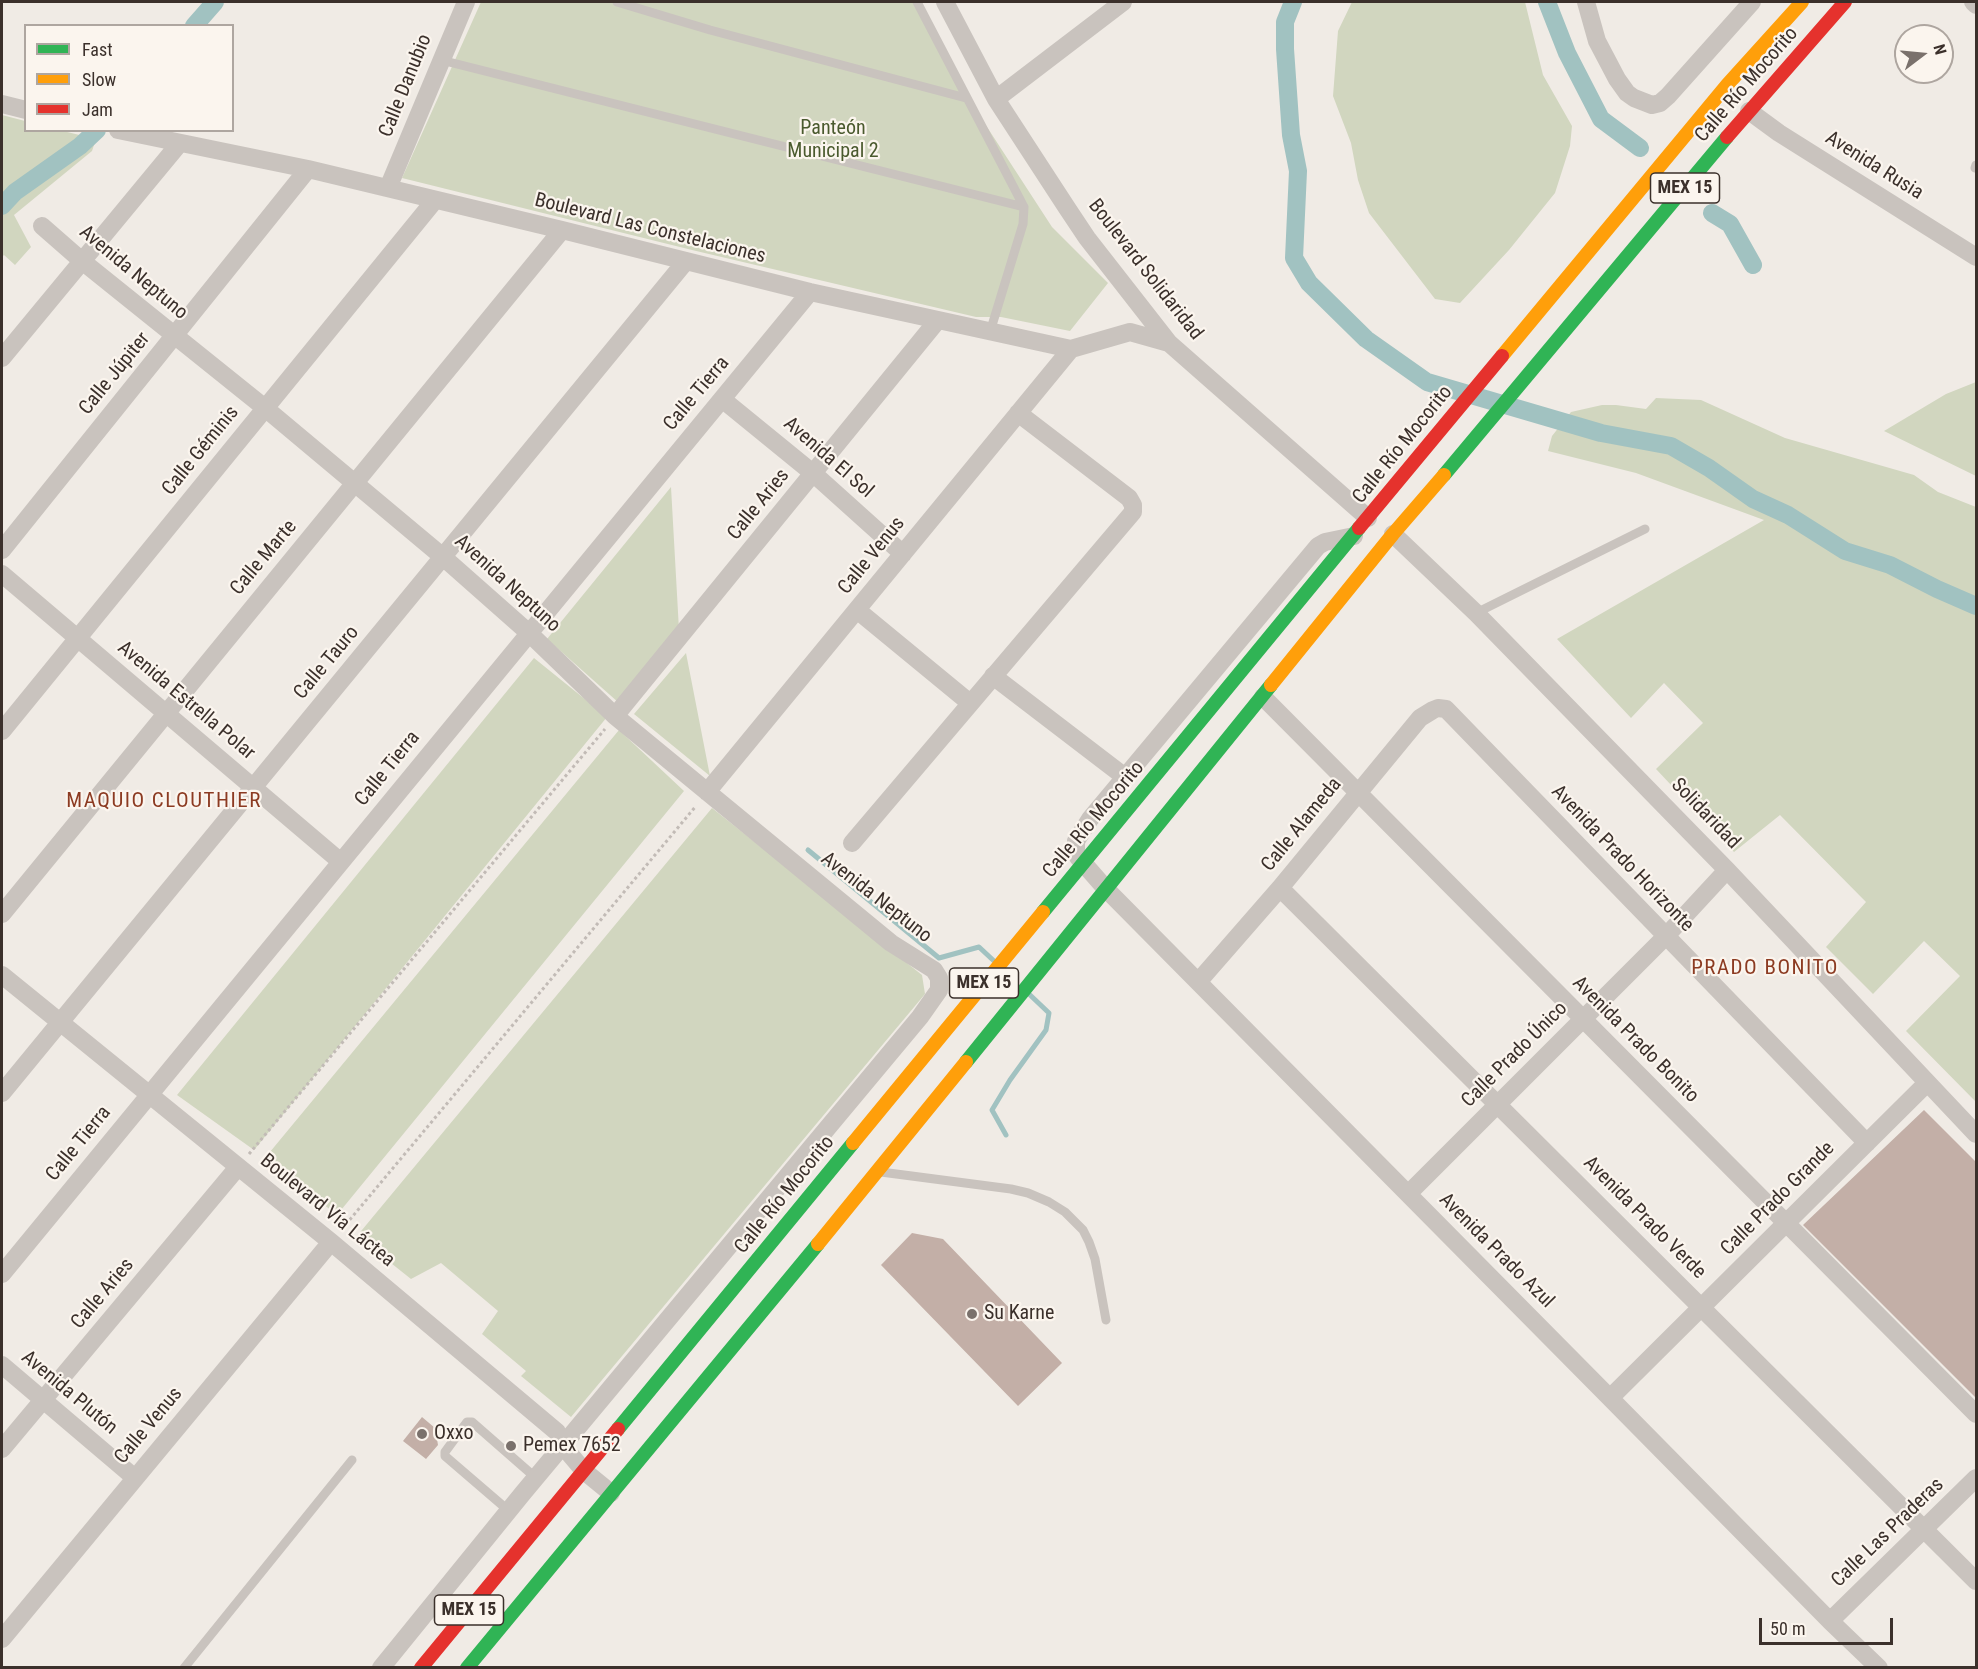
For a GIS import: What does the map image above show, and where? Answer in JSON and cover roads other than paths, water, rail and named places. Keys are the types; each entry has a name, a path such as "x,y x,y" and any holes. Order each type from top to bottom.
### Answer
{"main road":[{"name":"Calle Río Mocorito","path":"421,1668 1452,415 1727,85 1802,2"},
{"name":"Calle Río Mocorito","path":"467,1668 850,1205 1393,534 1527,378 1749,111 1845,2"}],"street":[{"name":"Calle Danubio","path":"388,188 466,2"},
{"name":"Boulevard Solidaridad","path":"945,2 996,99 1087,238 1169,343 1368,518"},
{"path":"996,99 1123,2"},
{"path":"1588,3 1598,41 1617,79 1627,93 1652,105 1660,103 1668,96 1752,2"},
{"path":"1973,2 1977,5"},
{"path":"2,104 24,110"},
{"name":"Avenida Rusia","path":"1749,111 1779,133 1977,257"},
{"name":"Boulevard Las Constelaciones","path":"127,132 308,169 810,292 1071,349 1130,332 1169,343"},
{"path":"2,358 179,144"},
{"name":"Calle Júpiter","path":"2,550 308,169"},
{"name":"Calle Géminis","path":"2,731 435,200"},
{"name":"Avenida Neptuno","path":"42,226 443,557 529,633 615,716 891,943 934,970 939,978 939,990 920,1017 563,1446"},
{"name":"Calle Marte","path":"2,914 562,230"},
{"name":"Calle Tauro","path":"2,1093 686,261"},
{"name":"Calle Tierra","path":"2,1274 810,292"},
{"name":"Calle Aries","path":"615,716 937,321"},
{"name":"Calle Venus","path":"707,792 1071,349"},
{"name":"Avenida El Sol","path":"722,399 814,474 903,554"},
{"path":"852,843 1134,509 1129,498 1018,413"},
{"name":"Solidaridad","path":"1393,534 1476,612 1727,870 1977,1134"},
{"path":"1083,865 1076,853 1076,841 1090,819 1318,546 1325,542 1354,536"},
{"name":"Avenida Estrella Polar","path":"2,574 341,861"},
{"path":"856,610 970,703"},
{"path":"993,676 1125,777"},
{"name":"Avenida Prado Bonito","path":"1263,697 1977,1414"},
{"name":"Calle Alameda","path":"1198,981 1280,888 1420,718 1438,708 1446,710"},
{"name":"Avenida Prado Horizonte","path":"1446,710 1867,1143"},
{"name":"Avenida Prado Azul","path":"1083,865 1879,1668"},
{"name":"Calle Prado Único","path":"1408,1194 1666,936 1727,870"},
{"name":"Avenida Prado Verde","path":"1280,888 1977,1581"},
{"name":"Boulevard Vía Láctea","path":"2,975 331,1242 557,1432 563,1446 584,1471 611,1493"},
{"name":"Calle Prado Grande","path":"1610,1398 1927,1083"},
{"name":"Calle Aries","path":"2,1449 238,1167"},
{"name":"Calle Venus","path":"2,1639 331,1242"},
{"name":"Avenida Plutón","path":"2,1365 135,1478"},
{"path":"381,1668 563,1446"},
{"name":"Calle Las Praderas","path":"1830,1621 1977,1478"}],"lane":[{"path":"617,2 710,30 966,98"},
{"path":"917,2 1023,207 1024,218 990,332"},
{"path":"441,60 1023,207"},
{"path":"1476,612 1645,529"},
{"path":"876,1172 1011,1189 1028,1193 1065,1212 1083,1230 1089,1242 1095,1260 1106,1320"},
{"path":"509,1511 445,1456 445,1452 466,1422 472,1422 536,1478"},
{"path":"184,1668 352,1460"}],"waterway":[{"path":"196,24 215,2"},
{"path":"1293,2 1285,22 1285,49 1291,135 1298,171 1294,258 1309,283 1366,339 1427,382 1601,433 1671,446 1709,468 1753,499 1788,515 1845,551 1890,565 1976,606"},
{"path":"1547,2 1567,53 1601,119 1640,148"},
{"path":"2,206 15,192 80,146 95,132"},
{"path":"1712,213 1730,224 1753,265"},
{"path":"808,850 939,958 979,947 994,961"},
{"path":"1006,1135 992,1110 1010,1080 1046,1030 1049,1013 1029,994"}],"place":[{"name":"Su Karne","path":"972,1314"},
{"name":"Oxxo","path":"422,1434"},
{"name":"Pemex 7652","path":"511,1446"}],"district":[{"name":"MAQUIO CLOUTHIER","path":"164,802"},
{"name":"PRADO BONITO","path":"1765,969"}],"park label":[{"name":"Panteón Municipal 2","path":"833,140"}]}
